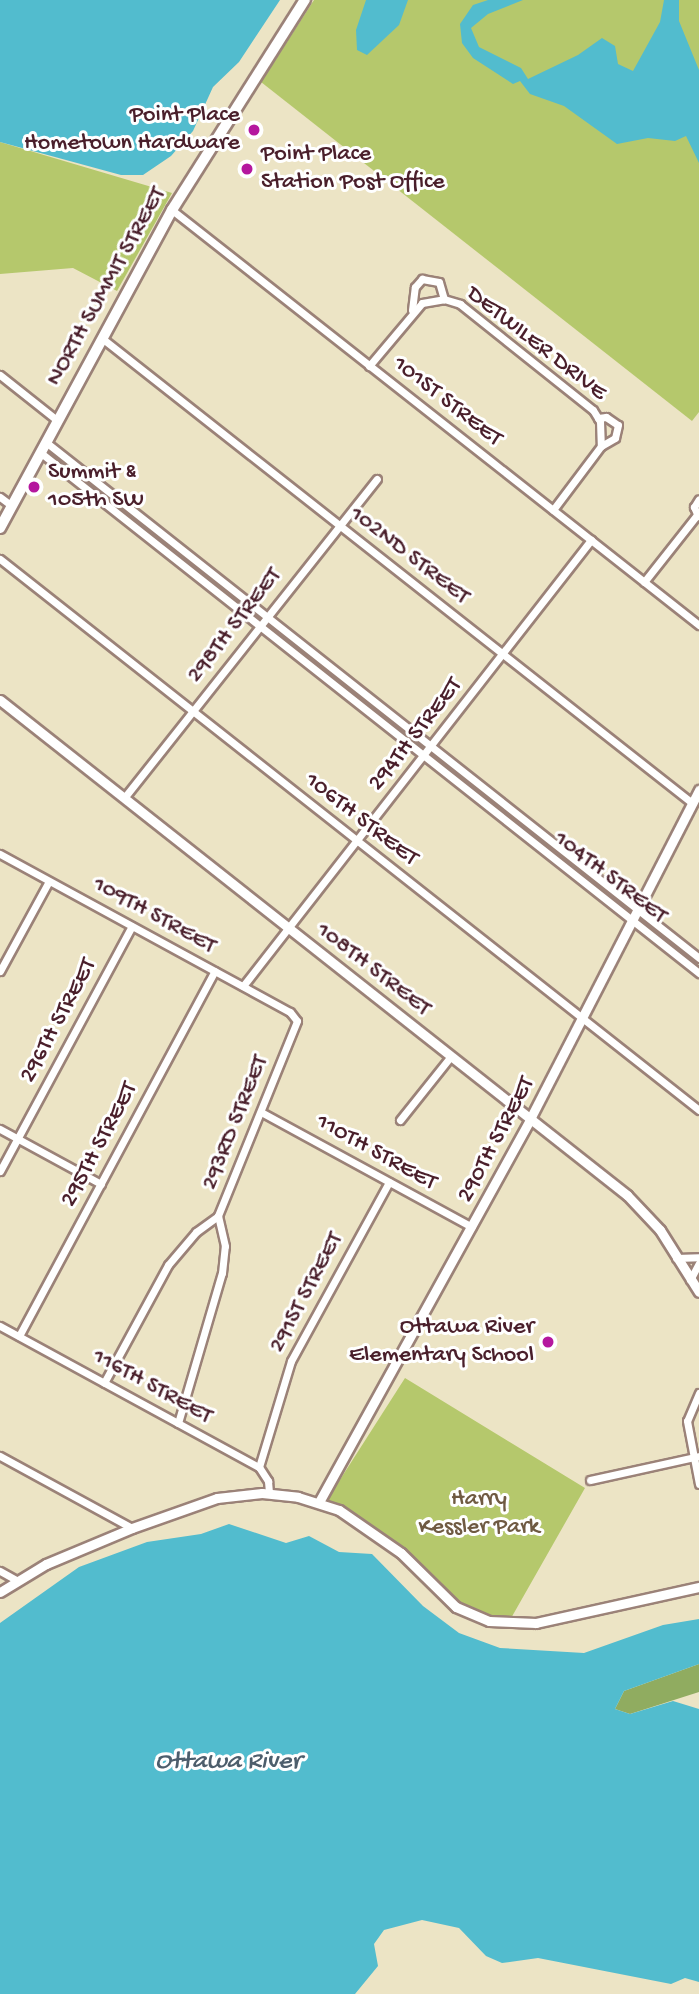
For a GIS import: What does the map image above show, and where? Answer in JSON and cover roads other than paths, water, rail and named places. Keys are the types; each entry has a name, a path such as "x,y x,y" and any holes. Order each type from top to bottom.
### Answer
{"main road":[{"name":"NORTH SUMMIT STREET","path":"0,528 172,210 305,0"}],"street":[{"name":"101ST STREET","path":"172,210 699,625"},
{"path":"369,366 412,311 415,287 422,279 439,282 444,299"},
{"name":"DETWILER DRIVE","path":"412,311 433,299 460,304 598,418 603,434 601,446"},
{"name":"102ND STREET","path":"103,339 692,803"},
{"path":"0,375 58,421"},
{"path":"554,510 601,446 615,438 618,425 598,418"},
{"name":"104TH STREET","path":"47,443 699,958"},
{"name":"104TH STREET","path":"41,453 699,973"},
{"name":"298TH STREET","path":"124,798 377,479"},
{"path":"0,497 12,506"},
{"path":"644,582 698,516 694,507 699,499"},
{"path":"151,540 158,531"},
{"name":"294TH STREET","path":"243,986 504,655 591,540"},
{"name":"106TH STREET","path":"0,559 699,1110"},
{"path":"343,692 351,683"},
{"name":"108TH STREET","path":"0,700 644,1211 698,1289"},
{"name":"290TH STREET","path":"319,1502 472,1227 699,790"},
{"name":"104TH STREET","path":"531,840 538,831"},
{"name":"109TH STREET","path":"0,854 290,1012"},
{"path":"0,971 49,881"},
{"name":"296TH STREET","path":"0,1171 132,926"},
{"name":"295TH STREET","path":"19,1336 215,971"},
{"name":"293RD STREET","path":"104,1382 168,1265 196,1232 218,1216 297,1025 290,1012"},
{"path":"400,1120 450,1056"},
{"name":"110TH STREET","path":"261,1112 472,1227"},
{"path":"0,1129 101,1184"},
{"name":"291ST STREET","path":"259,1467 295,1352 389,1182"},
{"path":"178,1423 222,1273 225,1246 218,1216"},
{"path":"676,1258 699,1257"},
{"path":"690,1280 699,1263"},
{"name":"116TH STREET","path":"0,1326 259,1467"},
{"path":"699,1393 687,1421 696,1457 699,1484"},
{"path":"0,1456 132,1528"},
{"path":"590,1480 696,1457"},
{"path":"259,1467 268,1482 269,1493"},
{"path":"0,1592 16,1580 132,1528 217,1498 269,1493 319,1502 363,1524 401,1553 447,1600 489,1621 536,1623 699,1587"},
{"path":"0,1571 16,1580"}],"water":[{"path":"0,0 280,0 239,62 213,87 193,131 171,156 143,175 121,175 0,142"},
{"path":"366,0 408,0 399,25 367,55 357,50 356,30"},
{"path":"488,0 523,0 488,14 471,28 479,47 521,68 528,79 578,55 602,38 615,46 618,64 633,71 660,22 664,0 679,0 679,21 699,70 699,163 686,136 675,141 648,138 617,144 564,106 530,94 520,81 513,84 473,58 462,43 460,24 473,5"},
{"name":"Ottawa River","path":"229,1524 286,1543 309,1536 339,1552 372,1554 423,1606 459,1633 500,1648 584,1653 663,1625 699,1619 699,1664 624,1691 615,1709 630,1714 673,1701 699,1709 699,1982 685,1978 671,1984 538,1958 502,1963 486,1956 459,1928 422,1920 384,1930 374,1944 378,1966 355,1994 0,1994 0,1623 79,1567 147,1542 201,1534"}],"place":[{"name":"Point Place Hometown Hardware","path":"254,130"},
{"name":"Point Place Station Post Office","path":"247,169"},
{"name":"Summit & 105th SW","path":"34,487"},
{"name":"Ottawa River Elementary School","path":"548,1342"}],"park label":[{"name":"Harry Kessler Park","path":"479,1514"}]}
